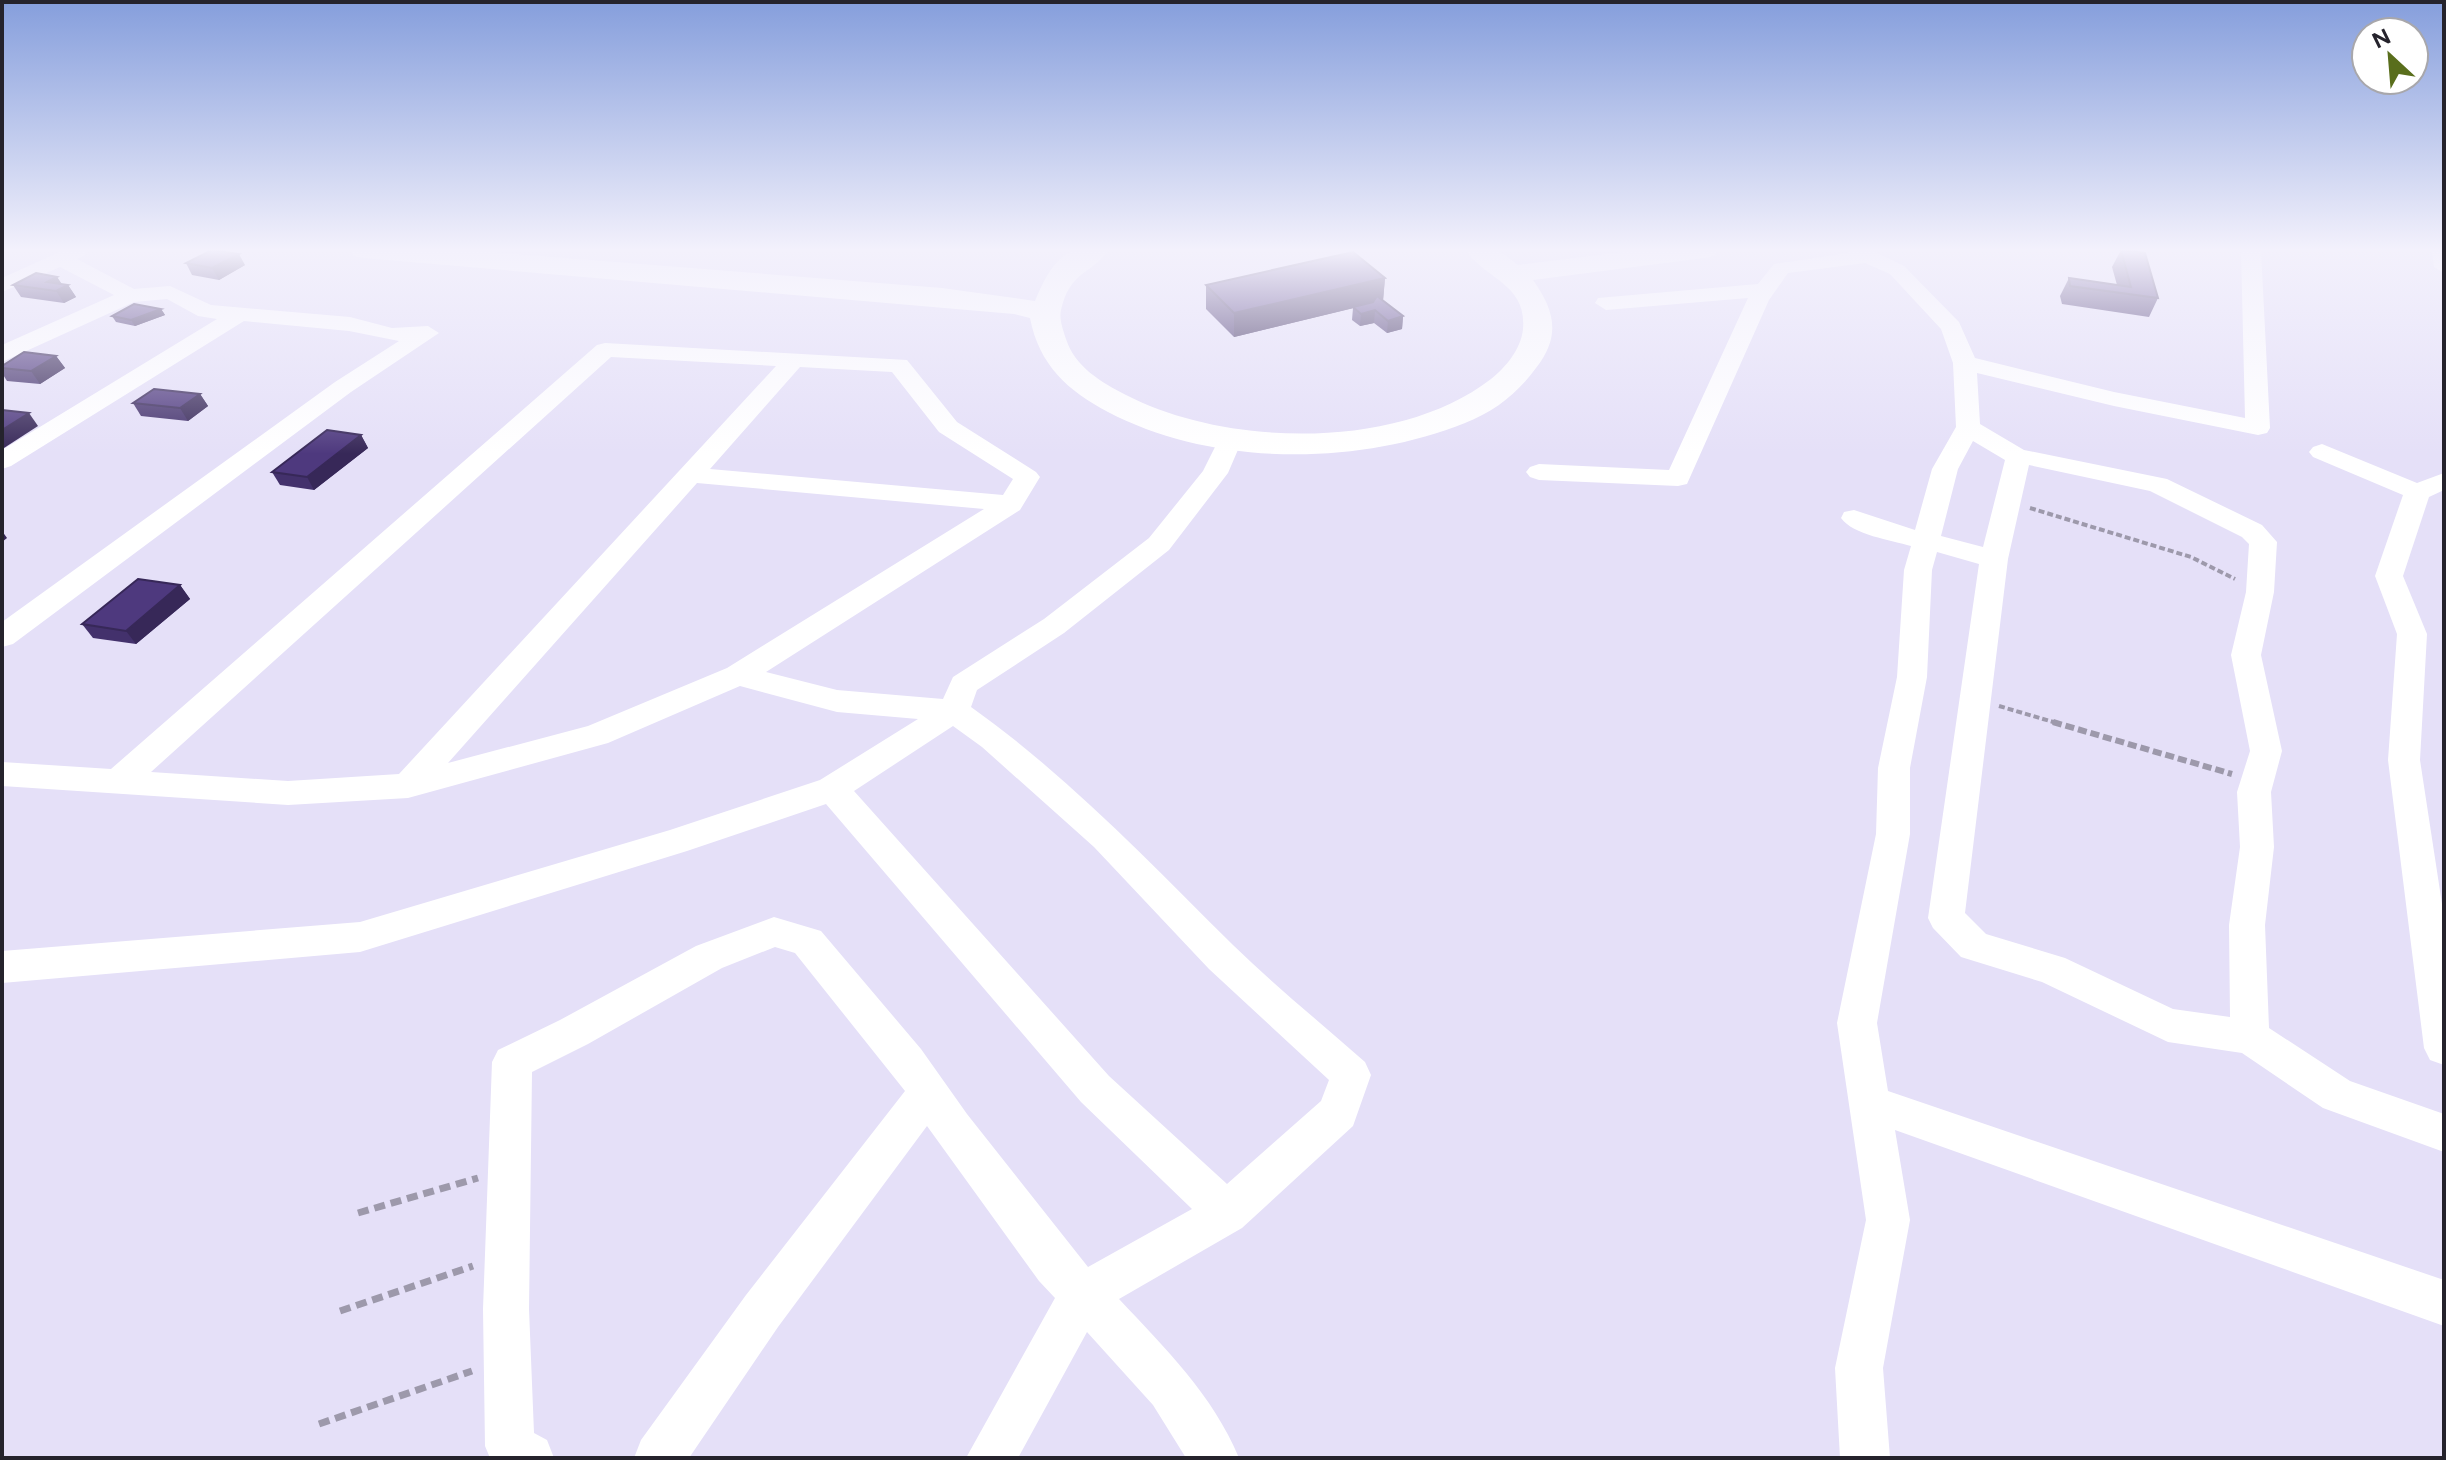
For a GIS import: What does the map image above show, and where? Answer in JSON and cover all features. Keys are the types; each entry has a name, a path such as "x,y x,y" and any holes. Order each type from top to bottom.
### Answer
{"street":[{"path":"2,355 79,318"},
{"path":"2,461 233,318"},
{"path":"2,637 343,387 428,333 392,335 350,324 298,318"},
{"path":"1045,318 1055,354 1080,381 1119,406 1157,421 1231,438 1297,443 1362,439 1422,427 1472,408 1509,384 1532,356 1540,328 1538,318"},
{"path":"1539,472 1678,478 1751,318"},
{"path":"1865,1458 1859,1368 1888,1220 1857,1023 1893,834 1894,768 1912,677 1918,570 1945,469 1968,427 1965,363 1951,327 1943,318"},
{"path":"1965,363 2114,399 2258,428 2254,318"},
{"path":"2,774 288,793 408,786 597,735 738,675 1011,504 1027,477 948,427 899,365 605,350 119,781"},
{"path":"408,786 794,360"},
{"path":"1968,427 2018,457 2095,468 2158,485 2252,531 2263,542 2260,592 2246,655 2266,751 2254,792 2257,847 2247,925 2250,1037"},
{"path":"2,967 360,937 675,842 832,789 954,711 964,684 1054,626 1159,544 1215,473 1231,438"},
{"path":"2322,452 2430,486 2389,576 2412,634 2404,760 2444,1048"},
{"path":"2018,457 1994,559 1946,918 1974,946 2052,969 2168,1025 2250,1037 2337,1095 2444,1133"},
{"path":"690,475 1011,504"},
{"path":"1854,518 1887,533 1994,559"},
{"path":"738,675 837,701 954,711 993,739 1106,838 1222,958 1351,1075 1338,1113 1227,1213 1082,1295 991,1458"},
{"path":"832,789 884,852 1095,1089 1227,1213"},
{"path":"529,1458 510,1446 507,1358 512,1062 574,1032 709,957 774,932 808,942 907,1061 1055,1265 1170,1388 1214,1458"},
{"path":"659,1458 762,1311 928,1093"},
{"path":"1869,1103 1984,1140 2295,1254 2444,1303"}],"path":[{"path":"2006,501 2191,557 2260,592"},
{"path":"1976,699 2257,780"},
{"path":"358,1213 510,1169"},
{"path":"340,1311 508,1254"},
{"path":"319,1424 507,1358"}],"building":[{"path":"24,352 56,356 31,371 2,368"},
{"path":"154,389 200,394 180,408 133,403"},
{"path":"2,410 29,413 2,430"},
{"path":"327,430 361,435 307,477 272,472"},
{"path":"138,579 180,585 126,631 82,624"}]}
